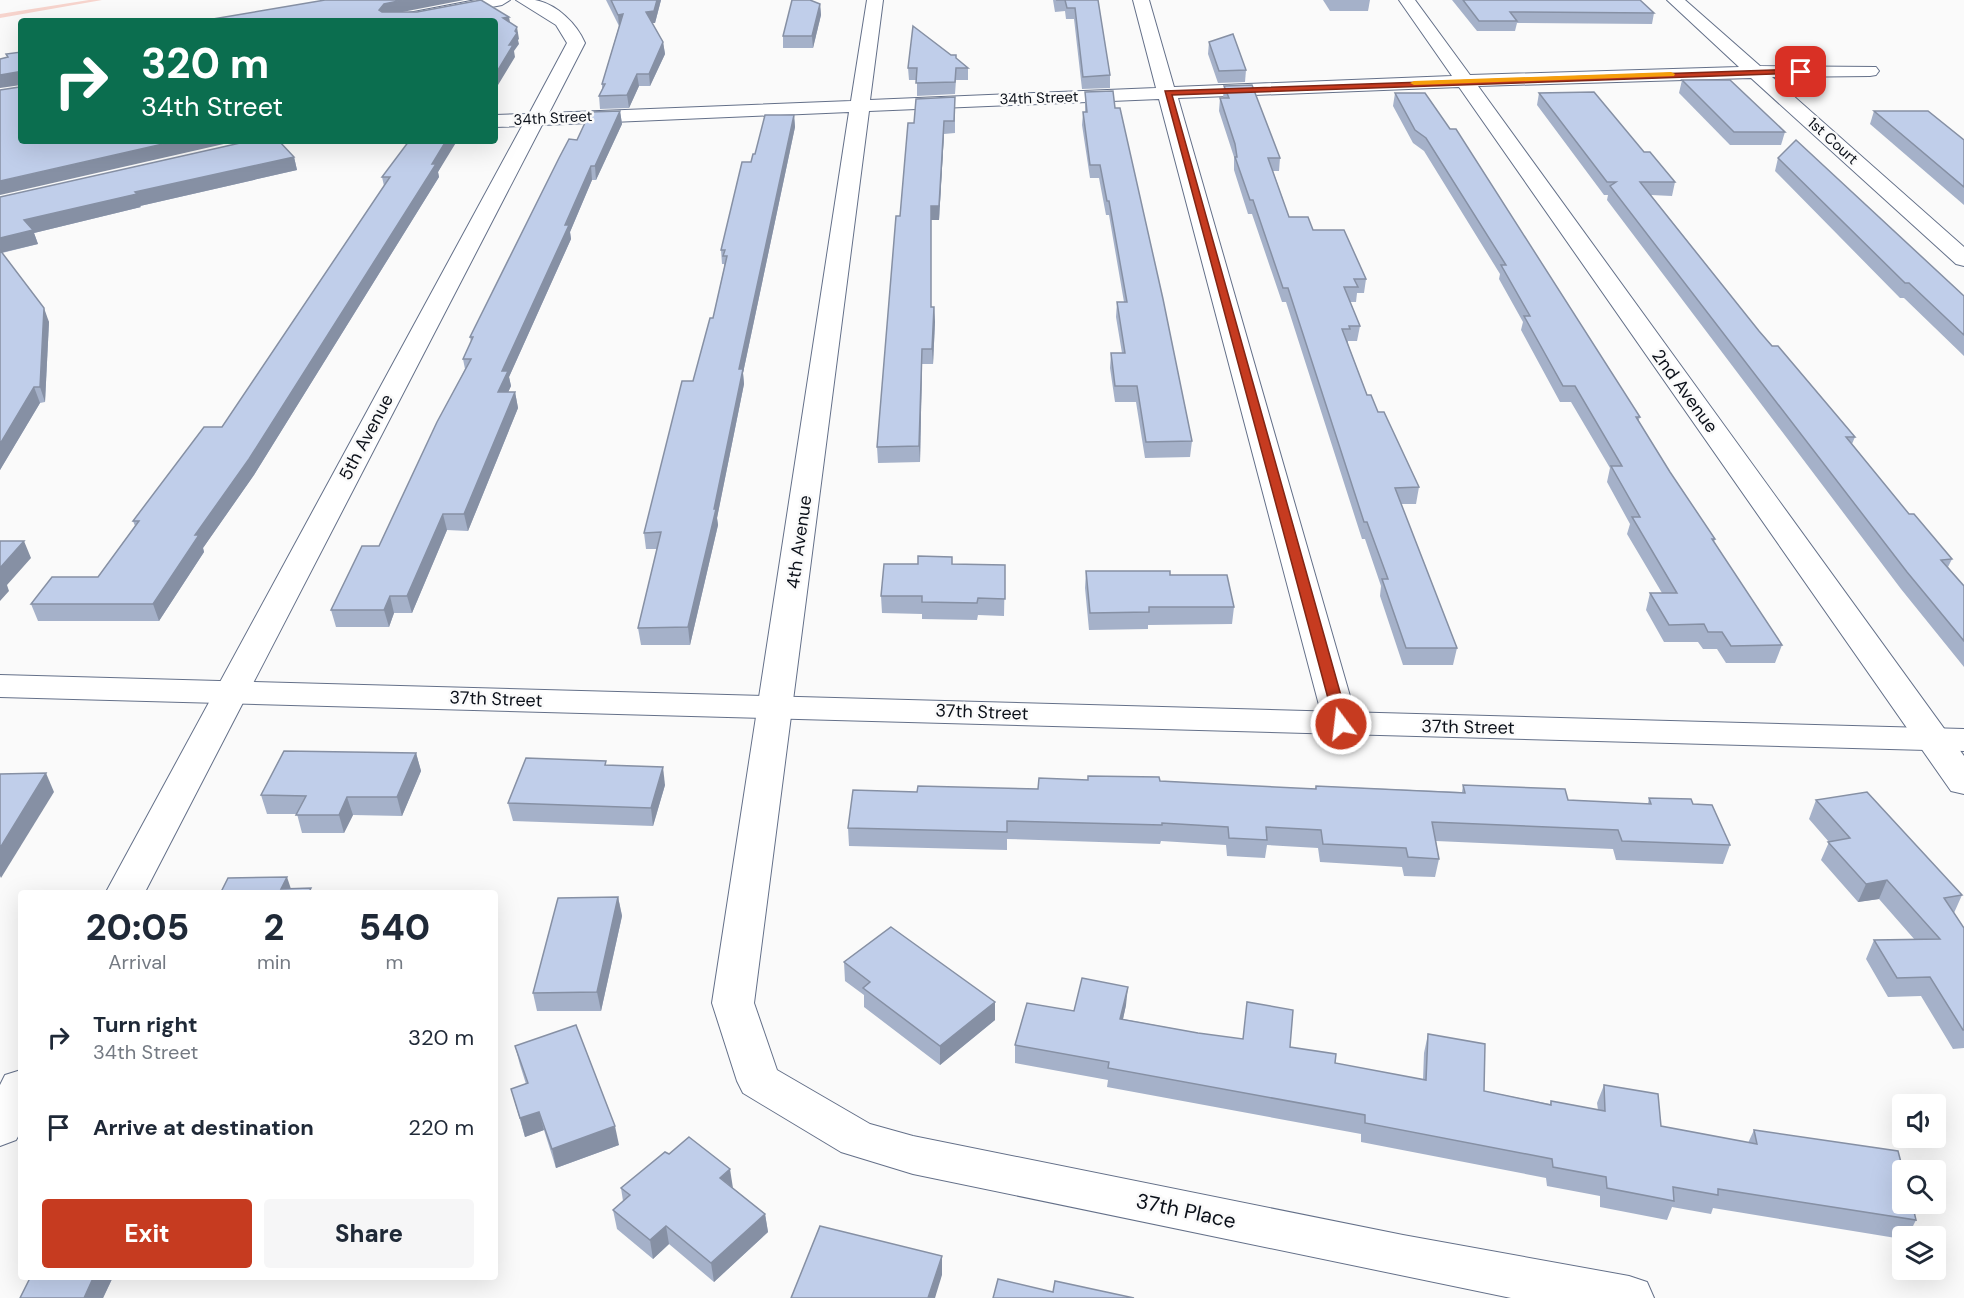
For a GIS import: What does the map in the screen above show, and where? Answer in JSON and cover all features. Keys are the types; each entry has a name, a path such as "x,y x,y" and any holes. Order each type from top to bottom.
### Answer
{"street":[{"path":"409,18 502,0"},
{"name":"5th Avenue","path":"126,890 576,43 574,36 564,23 524,0"},
{"name":"4th Avenue","path":"759,1081 733,1003 875,0"},
{"path":"1141,0 1341,724"},
{"name":"2nd Avenue","path":"1407,0 1463,81 1949,740 1964,782"},
{"name":"1st Court","path":"1675,0 1964,259"},
{"name":"34th Street","path":"498,121 1463,81 1755,72 1870,71"},
{"name":"37th Street","path":"0,686 1949,740"},
{"name":"37th Place","path":"759,1081 857,1139 913,1155 1403,1256 1629,1298"},
{"path":"0,1127 18,1094"}],"building":[{"path":"325,0 403,0 384,4 379,10 382,12 417,12 481,0 509,17 503,18 517,27 515,31 517,33 509,45 513,45 498,70 498,18 219,18"},
{"path":"611,0 657,0 654,11 646,12 663,42 649,74 637,74 627,95 599,96 605,84 602,84 623,14 618,15"},
{"path":"792,0 810,0 820,4 812,36 783,36"},
{"path":"1065,0 1098,0 1110,75 1083,77 1075,8 1067,8"},
{"path":"1463,0 1640,0 1654,13 1510,12 1517,21 1479,21"},
{"path":"913,26 951,55 956,55 956,58 968,68 956,68 955,82 916,83 917,68 908,68"},
{"path":"1233,34 1246,70 1219,71 1209,42"},
{"path":"18,52 18,72 0,75 0,59 8,57 6,54"},
{"path":"1682,80 1730,80 1785,132 1734,132"},
{"path":"1252,85 1280,158 1268,158 1289,217 1308,217 1313,230 1344,230 1366,279 1354,279 1358,287 1344,287 1360,326 1349,326 1350,329 1342,329 1367,395 1371,395 1378,412 1384,412 1419,487 1395,488 1457,648 1406,648 1382,579 1388,579 1367,522 1364,522 1288,288 1283,288 1253,200 1250,200 1235,157 1237,157 1235,144 1220,98 1229,98 1224,86"},
{"path":"18,87 18,144 163,144 0,181 0,90"},
{"path":"1113,91 1115,108 1120,108 1192,441 1146,442 1137,386 1115,386 1111,353 1125,353 1117,302 1127,302 1109,201 1107,201 1100,165 1090,165 1083,112 1087,112 1085,92"},
{"path":"1594,92 1644,152 1650,152 1675,182 1640,182 1759,331 1772,346 1778,346 1855,437 1846,437 1909,514 1914,514 1952,559 1941,560 1964,586 1964,641 1907,572 1610,186 1616,182 1607,182 1539,93"},
{"path":"1395,93 1425,93 1450,129 1456,129 1640,417 1636,417 1715,539 1712,539 1782,645 1731,646 1722,632 1708,632 1704,624 1669,625 1650,593 1677,593 1632,517 1640,517 1611,466 1622,466 1575,386 1563,386 1524,316 1530,316 1501,265 1506,265 1426,138 1415,130"},
{"path":"955,97 954,121 944,121 939,206 931,206 931,307 934,307 932,349 922,349 919,446 877,447 896,216 900,216 908,123 914,123 916,99"},
{"path":"620,111 595,166 591,166 565,225 569,225 502,371 508,371 498,392 515,392 464,514 443,514 407,596 390,596 384,610 331,610 362,546 379,546 437,422 471,359 463,359 473,337 470,337 569,139 577,140 590,112"},
{"path":"1874,111 1928,111 1964,140 1964,187"},
{"path":"765,115 794,115 739,369 743,369 714,509 716,509 688,627 638,628 661,532 644,533 682,381 693,381 710,318 713,318 727,256 723,256 725,250 721,250 742,162 751,162 755,154"},
{"path":"1796,140 1964,296 1964,335 1909,283 1905,283 1778,158"},
{"path":"236,144 282,144 294,157 135,192 137,194 24,220 33,230 0,238 0,197"},
{"path":"407,144 444,144 432,164 436,164 249,459 195,535 199,535 153,604 31,604 52,577 98,577 139,521 133,521 204,427 222,427 390,177 382,177"},
{"path":"0,250 44,308 40,387 34,387 0,444"},
{"path":"0,541 24,541 0,568"},
{"path":"918,556 952,557 952,564 1005,565 1005,599 978,598 977,603 922,602 922,596 881,596 884,564 918,564"},
{"path":"1086,571 1170,571 1170,575 1227,575 1234,607 1149,607 1149,612 1090,613"},
{"path":"284,751 416,753 397,797 347,797 339,815 296,815 306,796 261,795"},
{"path":"526,758 606,761 605,765 663,767 651,808 508,803"},
{"path":"46,773 0,848 0,774"},
{"path":"1088,776 1159,777 1160,781 1316,789 1316,786 1465,793 1463,785 1565,789 1568,800 1651,804 1649,798 1691,799 1693,804 1712,805 1730,845 1622,841 1618,830 1432,822 1439,859 1408,857 1406,848 1323,844 1321,830 1266,827 1267,840 1229,838 1228,827 1162,823 1162,825 1007,821 1007,832 848,828 853,790 917,792 918,786 1038,789 1039,778 1088,780"},
{"path":"1867,792 1962,895 1944,898 1964,928 1964,1030 1930,977 1897,978 1874,940 1940,939 1887,880 1866,884 1828,842 1850,838 1816,800"},
{"path":"287,877 281,889 311,888 310,890 222,890 228,878"},
{"path":"618,897 597,992 533,993 558,898"},
{"path":"891,927 995,1002 940,1046 863,988 870,982 844,962"},
{"path":"1082,978 1128,987 1120,1019 1198,1033 1243,1039 1247,1002 1293,1010 1290,1047 1336,1054 1335,1063 1426,1080 1428,1034 1485,1044 1484,1091 1551,1105 1551,1101 1605,1111 1604,1085 1658,1094 1661,1126 1757,1144 1754,1130 1898,1151 1900,1160 1892,1160 1892,1214 1915,1214 1916,1220 1718,1189 1718,1195 1673,1187 1674,1201 1607,1188 1606,1177 1553,1167 1552,1159 1365,1123 1365,1115 1108,1068 1109,1062 1015,1045 1027,1003 1074,1011"},
{"path":"576,1025 615,1126 552,1149 539,1112 520,1118 511,1089 528,1083 515,1046"},
{"path":"689,1137 730,1169 720,1178 765,1214 711,1263 666,1226 650,1240 613,1210 630,1195 621,1188 665,1152 669,1154"},
{"path":"820,1226 942,1256 928,1298 791,1298"},
{"path":"998,1279 1053,1292 1055,1281 1134,1298 993,1298"},
{"path":"29,1280 92,1280 84,1298 20,1298"}],"waterway":[{"path":"0,16 99,0"}],"slow traffic":[{"path":"1414,83 1671,74"}],"route":[{"path":"1341,724 1168,92 1449,81 1801,72"}]}
